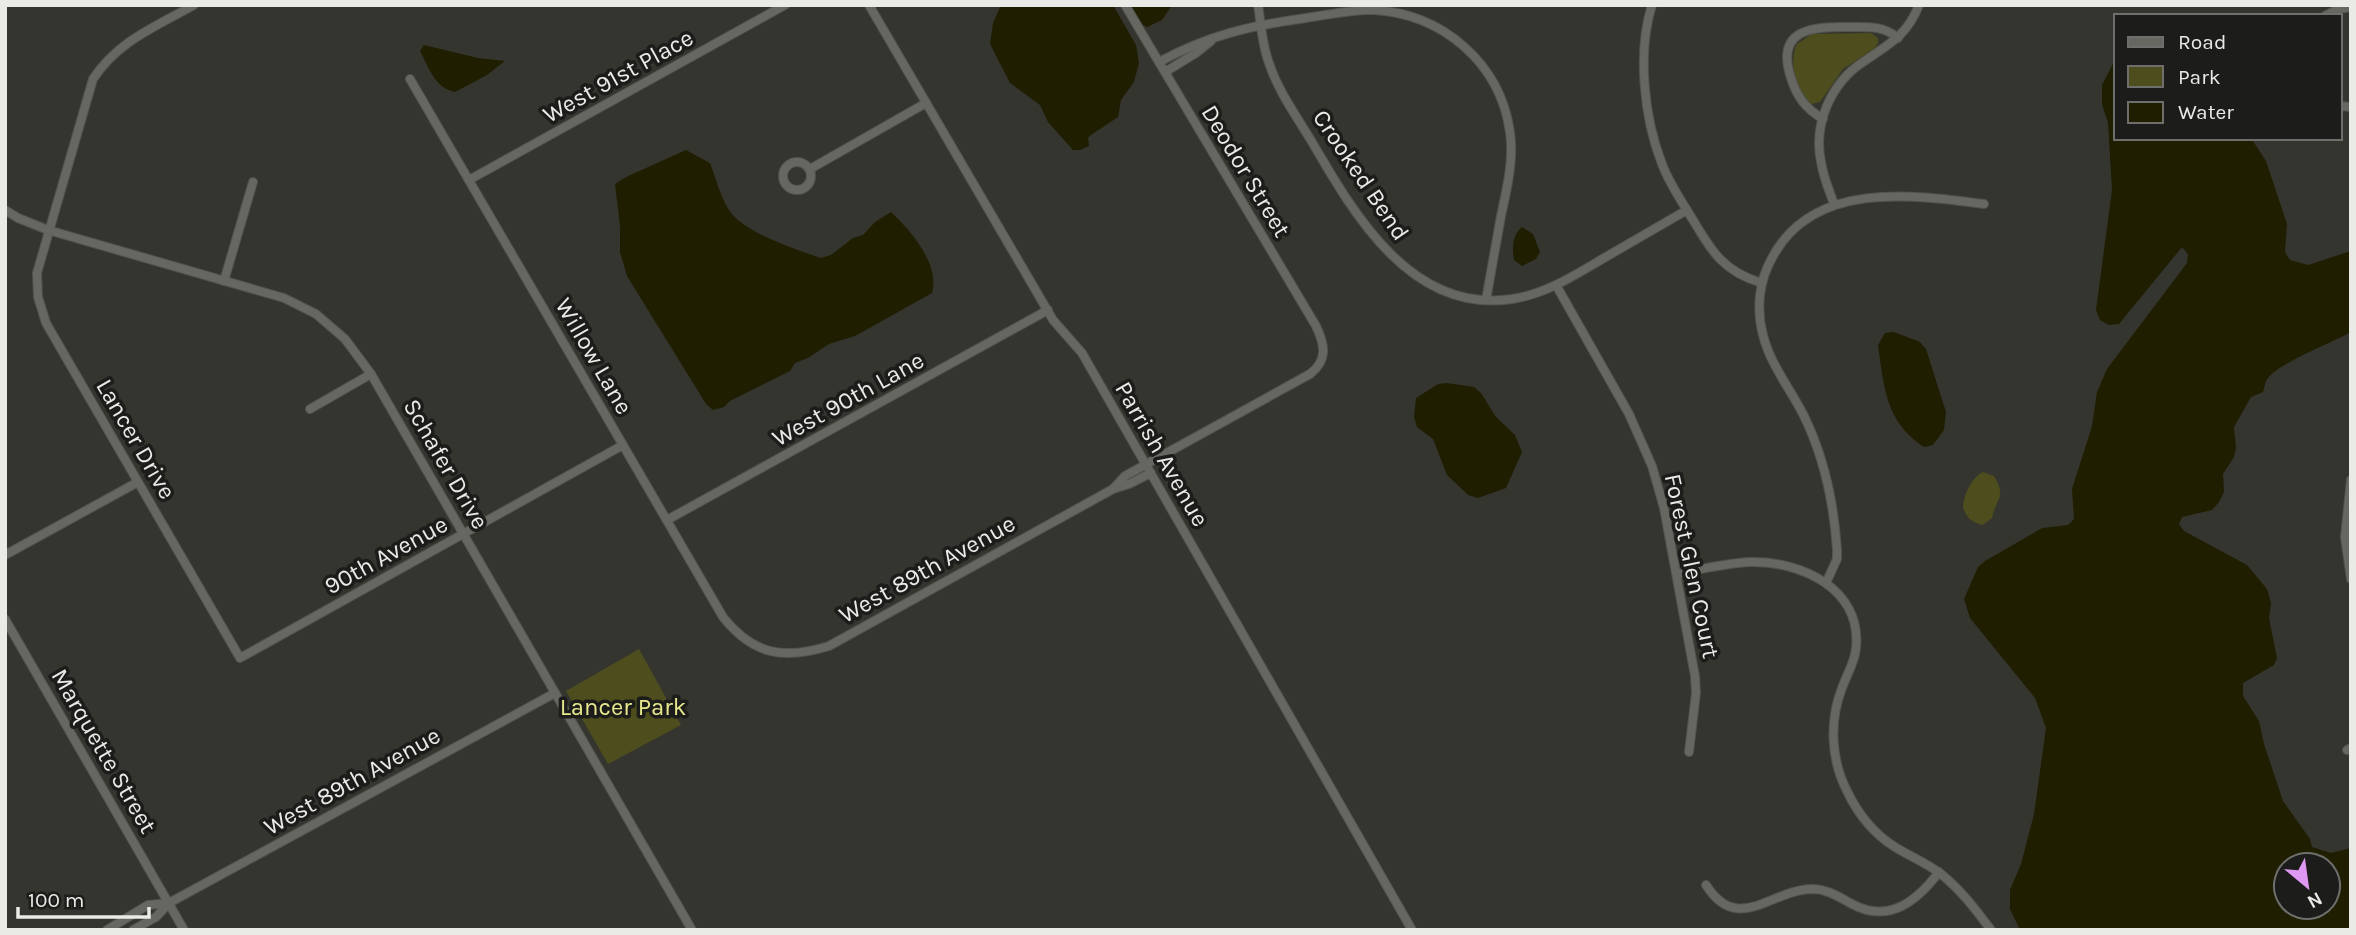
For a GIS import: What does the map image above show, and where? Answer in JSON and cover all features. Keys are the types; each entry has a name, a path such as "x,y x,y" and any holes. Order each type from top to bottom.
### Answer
{"street":[{"name":"Lancer Drive","path":"194,5 122,45 103,62 93,79 37,272 37,297 46,323 240,658"},
{"name":"West 91st Place","path":"469,180 785,5"},
{"name":"Parrish Avenue","path":"869,5 1053,320 1082,353 1412,930"},
{"name":"Deodor Street","path":"1125,5 1316,327 1323,342 1323,359"},
{"name":"Crooked Bend","path":"1258,5 1268,60 1277,82 1331,174 1393,258 1426,283 1451,293 1486,300 1521,297 1556,285 1687,210"},
{"path":"1652,5 1643,50 1647,97 1662,164 1711,249 1722,262 1742,275 1762,283"},
{"path":"1834,204 1821,162 1819,144 1822,119 1829,101 1845,77 1898,38 1913,20 1919,5"},
{"path":"2325,11 2351,7"},
{"path":"1159,62 1190,45 1233,30 1356,11 1393,12 1412,17 1437,27 1459,41 1491,78 1508,122 1511,149 1508,183 1486,300"},
{"path":"1822,119 1800,100 1789,73 1789,49 1798,36 1817,27 1867,27 1879,28 1898,38"},
{"path":"1165,72 1213,39"},
{"name":"Willow Lane","path":"410,79 723,617 736,634 754,646"},
{"path":"810,169 926,103"},
{"path":"224,281 253,182"},
{"path":"1826,583 1837,559 1837,550 1826,482 1808,425 1763,337 1759,309 1762,283 1772,257 1792,230 1806,218 1834,204 1862,198 1892,197 1984,204"},
{"name":"Schafer Drive","path":"5,210 48,230 284,298 316,314 345,339 371,374 692,930"},
{"name":"Forest Glen Court","path":"1556,285 1642,440 1662,498 1696,685 1689,752"},
{"name":"West 90th Lane","path":"667,520 1048,310"},
{"name":"West 89th Avenue","path":"1113,489 1125,476 1310,374 1323,359"},
{"path":"310,408 371,374"},
{"name":"90th Avenue","path":"240,658 623,445"},
{"name":"West 89th Avenue","path":"754,646 778,654 805,654 829,646 1113,489 1152,473"},
{"path":"2351,480 2345,537 2351,579"},
{"path":"5,555 138,482"},
{"path":"1677,574 1732,564 1761,562 1788,566 1826,583 1840,594 1849,609 1856,637 1855,656 1840,695 1834,725 1836,758 1845,786 1858,811 1875,831 1896,848 1939,872 1959,890 1991,930"},
{"name":"Marquette Street","path":"5,619 184,930"},
{"name":"West 89th Avenue","path":"133,930 156,917 169,903 555,693"},
{"path":"1706,886 1717,902 1730,908 1750,908 1790,893 1813,889 1830,892 1864,910 1880,911 1897,909 1914,901 1939,872"},
{"name":"West 89th Avenue","path":"107,930 148,905 169,903"}],"green space":[{"path":"1871,33 1878,38 1875,48 1843,69 1820,102 1811,104 1801,92 1795,76 1793,59 1797,44 1812,34"},
{"path":"1983,472 1994,476 2000,494 1992,518 1983,525 1970,519 1963,507 1969,487"},
{"name":"Lancer Park","path":"639,649 681,725 608,764 566,691"}],"water":[{"path":"1001,5 1113,5 1136,45 1139,63 1134,82 1121,100 1118,117 1088,138 1089,146 1073,150 1048,122 1040,105 1010,83 990,44 993,23"},
{"path":"1131,5 1172,5 1162,20 1147,27"},
{"path":"424,45 478,58 505,61 487,75 455,92 442,86 433,76 420,51"},
{"path":"2114,62 2114,140 2252,140 2266,161 2287,224 2285,252 2290,260 2308,265 2351,251 2351,332 2271,374 2263,392 2251,397 2234,427 2236,448 2234,457 2223,474 2224,492 2219,502 2212,510 2182,517 2179,524 2184,531 2247,565 2267,589 2271,603 2269,618 2277,658 2274,665 2243,683 2243,696 2259,721 2283,801 2310,839 2312,847 2325,851 2272,851 2272,921 2342,921 2342,851 2339,851 2351,848 2351,930 2020,930 2010,909 2010,890 2021,864 2034,814 2046,728 2035,698 1970,618 1964,599 1978,567 1985,561 2042,528 2068,525 2074,519 2072,489 2092,426 2097,392 2107,369 2187,263 2188,254 2182,247 2119,324 2109,325 2100,320 2096,310 2112,190 2108,123 2102,104 2102,85"},
{"path":"686,150 710,163 729,210 745,226 821,258 831,255 853,238 863,235 875,222 891,212 915,238 928,260 932,271 932,293 855,336 829,344 795,363 790,371 730,401 724,407 713,410 706,404 627,276 620,252 615,184"},
{"path":"1522,227 1533,234 1540,252 1536,259 1522,266 1514,260 1513,242"},
{"path":"1894,332 1920,342 1926,349 1946,412 1944,430 1933,445 1924,447 1911,437 1894,415 1889,402 1878,345 1885,333"},
{"path":"1438,384 1474,387 1496,417 1515,435 1522,452 1506,488 1478,498 1468,495 1447,475 1433,439 1417,427 1414,417 1416,398"}]}
